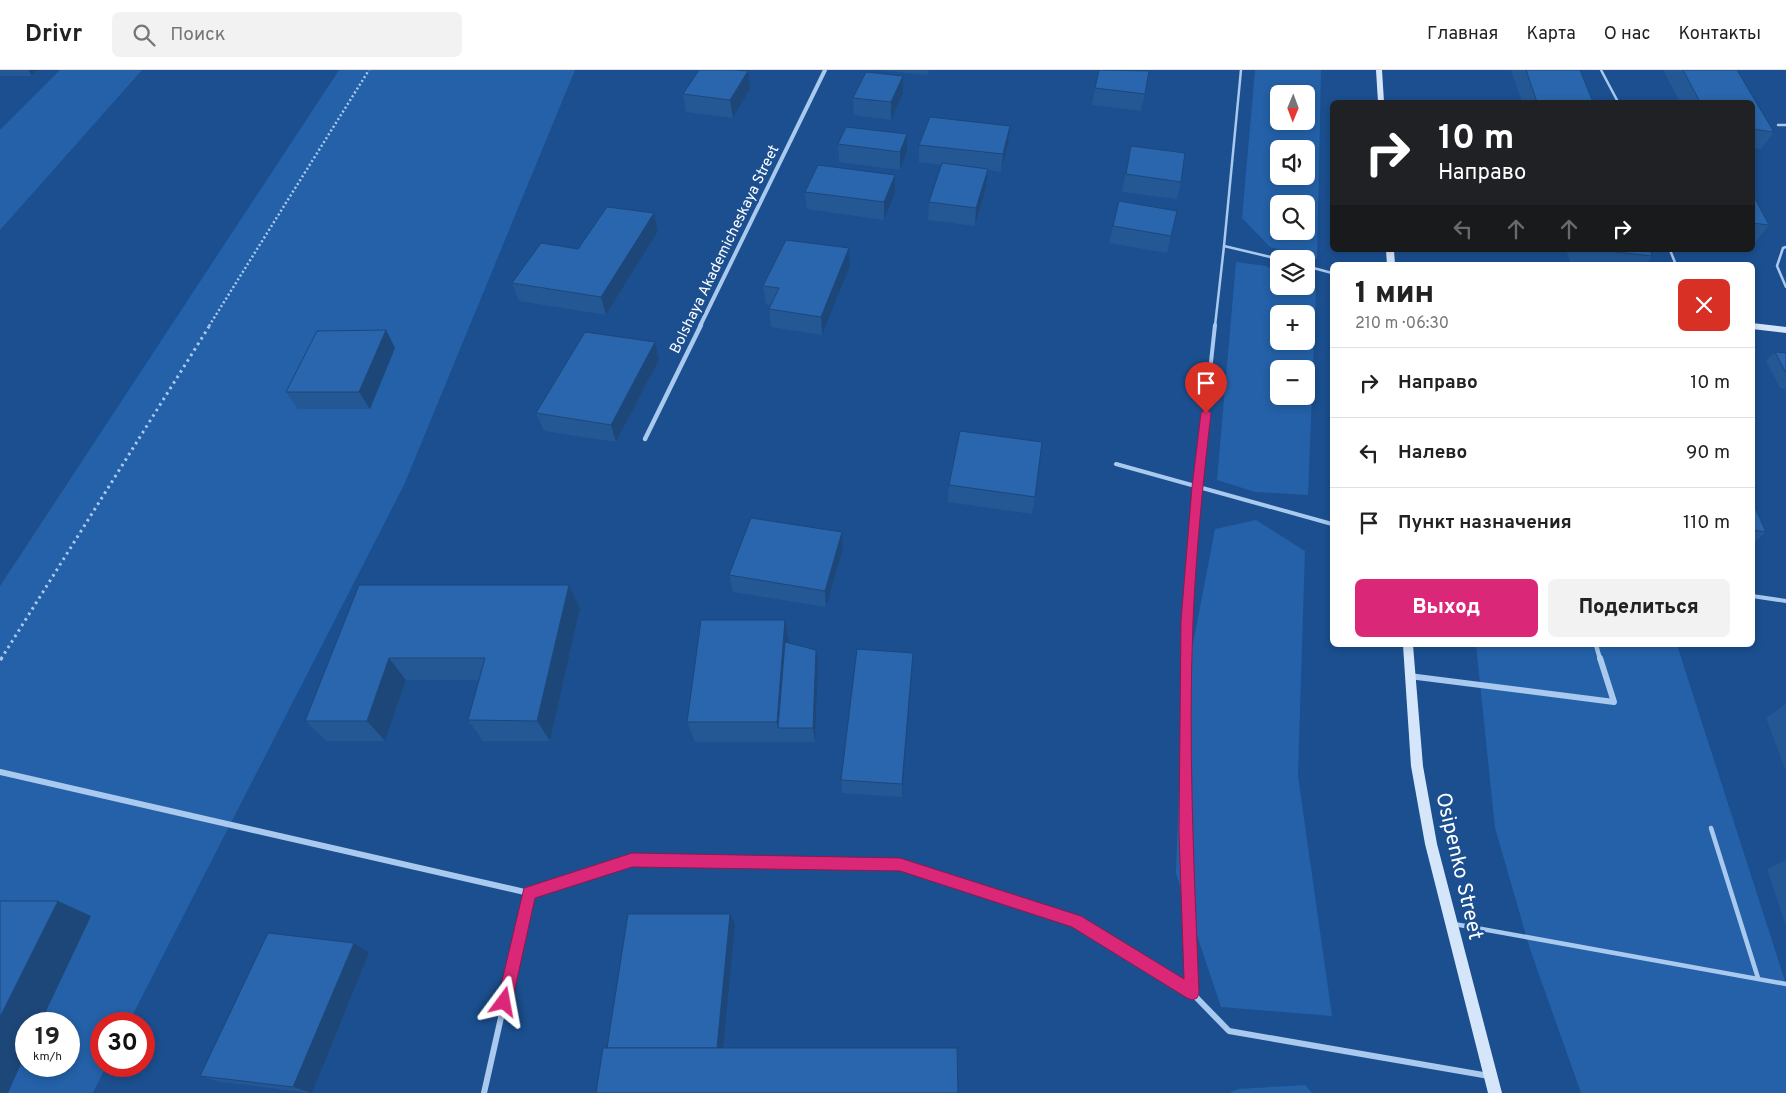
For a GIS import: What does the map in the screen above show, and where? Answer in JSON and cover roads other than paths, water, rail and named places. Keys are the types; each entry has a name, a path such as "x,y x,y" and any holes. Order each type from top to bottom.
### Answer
{"main road":[{"path":"1379,70 1381,100"},
{"path":"1755,326 1786,330"},
{"name":"Osipenko Street","path":"1408,647 1417,766 1431,844 1495,1093"}],"street":[{"name":"Bolshaya Akademicheskaya Street","path":"645,439 825,70"},
{"path":"1409,676 1614,702 1597,647"},
{"path":"0,772 529,893 632,860 900,865 1076,921 1192,993 1229,1031 1491,1077"},
{"path":"484,1093 529,893"}],"lane":[{"path":"1192,993 1186,832 1187,621 1197,487 1224,246 1241,70"},
{"path":"1601,70 1617,100"},
{"path":"1778,125 1786,125"},
{"path":"1224,246 1270,258"},
{"path":"1786,247 1783,248 1778,266 1786,287"},
{"path":"1315,268 1330,272"},
{"path":"1116,464 1330,523"},
{"path":"1755,596 1786,601"},
{"path":"1711,828 1758,978"},
{"path":"1452,924 1786,984"}]}
